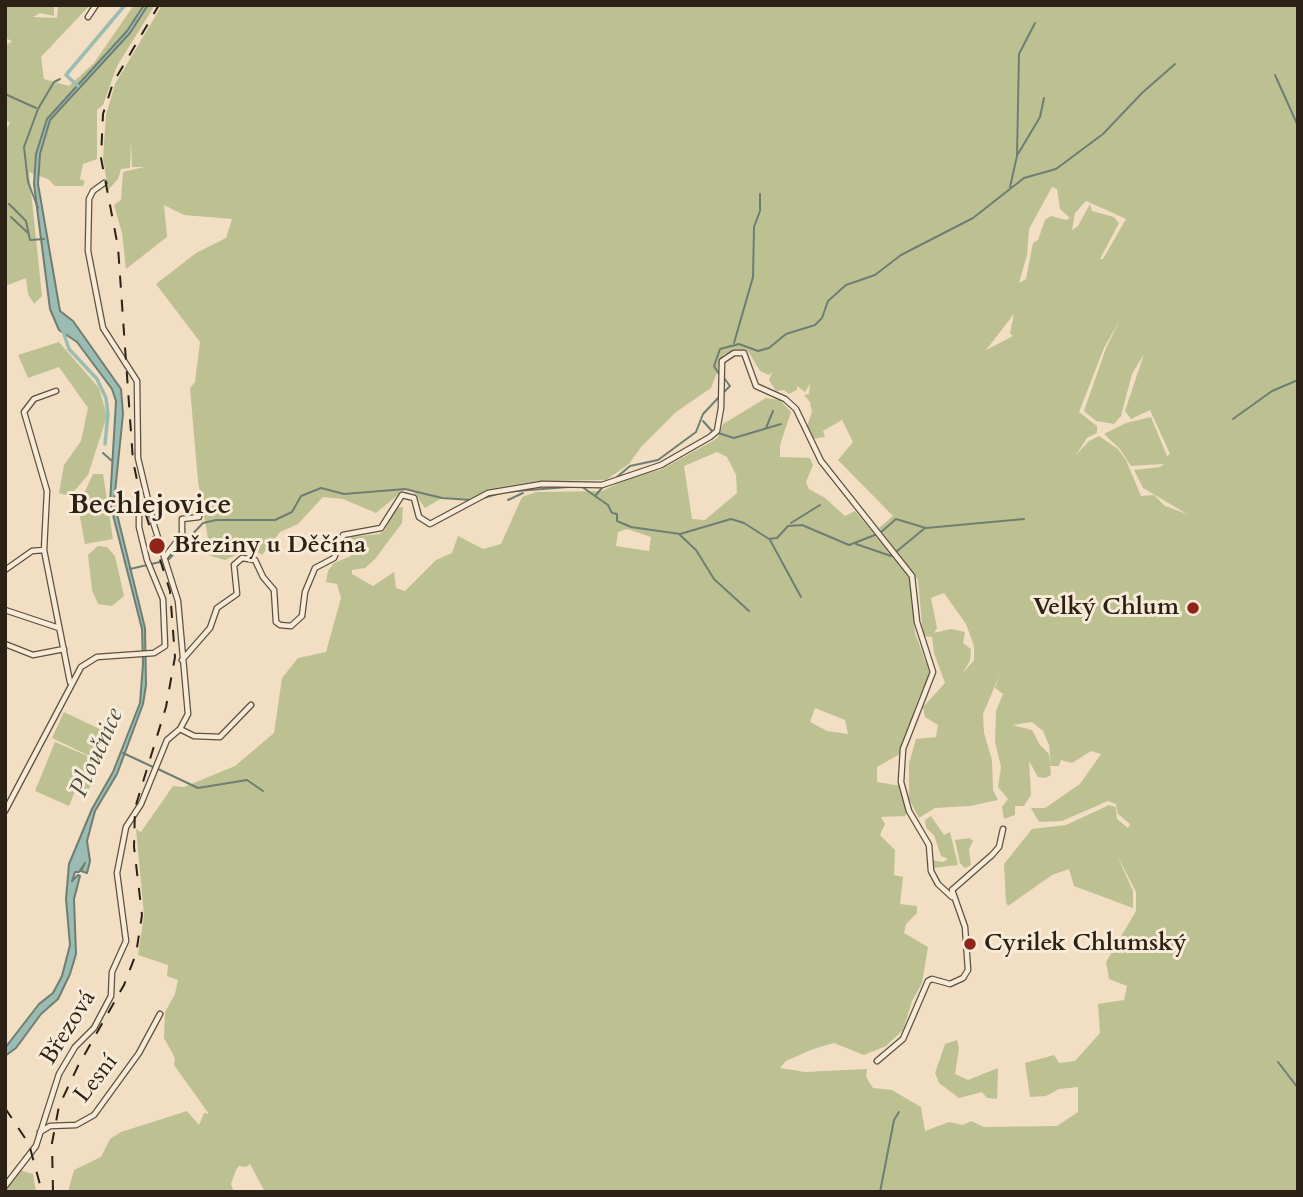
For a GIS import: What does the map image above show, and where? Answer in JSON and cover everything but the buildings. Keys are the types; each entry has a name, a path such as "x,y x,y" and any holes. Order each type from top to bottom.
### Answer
{"street":[{"path":"88,17 96,5"},
{"path":"104,183 93,191 89,200 88,251 103,328 137,381 136,449 149,507 178,601 189,708 187,720 180,729 194,736 220,737 251,705"},
{"path":"182,660 210,628 217,608 237,594 234,565 242,558 255,560 263,577 274,590 276,622 291,626 302,616 304,592 315,568 334,558 343,535 381,528 402,495 414,498 419,517 430,524 488,493 542,484 602,485 661,465 710,437 717,430 721,408 720,368 726,357 744,353 756,386 785,399 796,409 821,461 912,576 917,622 933,672 902,748 901,782 909,811 929,845 931,871 945,892 952,897"},
{"path":"56,391 34,400 24,412 47,491 44,550 70,682"},
{"path":"165,557 183,535 182,520 199,517 201,505"},
{"path":"5,811 77,672 97,657 154,653 163,649 167,637 163,599 149,565 139,520 141,510 149,507"},
{"path":"5,570 32,551 44,550"},
{"path":"5,610 59,628"},
{"path":"5,644 33,655 64,649"},
{"path":"68,670 77,672"},
{"name":"Březová","path":"5,1186 33,1152 59,1073 75,1047 98,1022 111,996 112,972 126,941 117,873 126,827 142,804 167,740 180,729"},
{"path":"945,892 952,890 992,855 999,847 1003,830"},
{"path":"877,1062 903,1039 928,981 932,979 950,984 963,978 968,970 965,928 952,897 952,890"},
{"name":"Lesní","path":"39,1133 50,1126 76,1125 94,1115 139,1053 159,1014"}],"green space":[{"path":"5,5 54,5 54,16 40,13 33,17 57,18 58,5 90,5 41,57 44,79 69,86 94,63 134,5 155,5 117,66 103,105 97,110 97,159 83,164 80,179 85,181 83,186 55,186 48,179 29,172 42,296 34,304 28,294 26,278 5,286 5,131 10,123 5,119 5,46 12,41 5,38"},
{"path":"162,5 1298,5 1298,1192 265,1192 250,1164 246,1167 239,1166 236,1170 231,1184 234,1192 68,1192 74,1170 101,1157 110,1139 121,1132 187,1111 199,1125 204,1113 209,1114 174,1065 175,1058 164,1038 165,1012 175,994 178,980 167,976 168,965 138,955 144,915 136,829 141,832 173,786 184,787 235,766 274,733 282,678 298,658 326,652 341,598 337,584 326,582 328,571 334,563 351,556 351,537 379,534 385,530 396,508 403,507 402,523 375,559 365,568 352,570 352,574 373,586 394,572 396,588 405,591 436,560 452,553 458,536 483,549 501,544 522,497 536,492 602,491 631,477 660,470 713,441 718,437 723,424 766,398 780,400 791,412 780,445 780,457 810,458 813,465 806,482 809,489 825,498 845,516 855,511 905,571 911,583 915,633 931,676 919,697 900,754 877,767 877,782 901,786 907,810 905,816 881,817 885,824 880,835 895,850 894,875 903,877 900,904 917,906 917,913 906,924 904,933 928,947 922,983 912,1001 903,1030 886,1046 864,1055 834,1043 786,1061 780,1068 805,1072 867,1069 866,1077 873,1088 892,1090 921,1107 925,1131 949,1122 963,1125 971,1121 984,1127 1057,1126 1078,1112 1078,1087 1059,1089 1046,1096 1030,1097 1025,1063 1054,1055 1059,1063 1075,1061 1100,1033 1098,1004 1124,1000 1127,986 1109,979 1106,962 1136,911 1136,892 1117,855 1133,891 1133,908 1074,886 1069,869 1052,875 1008,906 1004,864 1032,829 1066,825 1109,805 1116,807 1117,819 1128,828 1130,824 1118,814 1116,804 1108,801 1062,821 1039,822 1031,808 1045,808 1080,784 1101,754 1091,751 1072,763 1061,760 1059,766 1050,766 1051,775 1045,778 1038,777 1029,761 1031,795 1024,806 1015,806 1015,815 1004,819 1002,807 1008,799 998,787 1001,767 995,742 996,711 1003,694 995,688 1000,674 983,714 984,733 992,760 993,790 998,800 970,806 935,808 919,818 909,799 909,763 916,739 936,737 938,725 925,717 923,707 945,683 934,653 932,637 923,636 918,580 879,528 893,516 838,460 853,442 842,420 823,431 825,437 812,439 807,426 812,412 810,402 804,395 809,394 810,384 805,392 797,386 797,390 789,394 784,390 776,391 769,380 772,372 769,375 760,371 748,351 724,354 711,388 676,412 641,447 629,464 606,480 537,481 489,489 469,500 442,498 425,508 412,490 405,489 376,513 343,499 323,497 298,524 280,532 262,555 251,548 225,560 211,556 198,481 190,388 195,382 200,342 156,284 196,253 226,238 232,219 184,215 164,205 167,237 126,269 122,233 114,205 121,200 123,172 144,167 132,167 131,141 130,168 121,169 118,179 108,190 103,158 106,115 115,84","holes":["1052,187 1057,189 1060,209 1070,218 1066,220 1051,216 1045,220 1038,240 1033,243 1026,279 1019,283 1027,255 1029,229","1086,201 1126,219 1103,259 1100,259 1119,223 1114,217 1092,211 1090,204 1078,226 1072,230 1075,213","1014,314 1010,333 1013,336 986,350","1121,318 1106,348 1084,411 1096,421 1114,424 1121,416 1132,374 1144,354 1125,411 1131,419 1150,410 1170,454 1167,456 1151,417 1126,423 1104,434 1120,449 1131,466 1164,464 1160,467 1134,470 1143,488 1187,514 1165,506 1154,495 1141,496 1126,460 1118,449 1099,436 1089,441 1076,455 1087,438 1097,433 1097,426 1079,412 1104,348","717,452 727,457 736,475 737,493 705,520 692,519 684,466","627,529 651,537 649,551 616,546 618,532","944,593 966,624 974,646 974,660 962,674 970,661 971,649 963,643 965,632 951,629 934,633 937,628 931,598","815,708 845,720 848,734 827,731 810,722","1032,722 1043,731 1049,745 1051,765 1049,754 1040,745 1032,730 1012,725"]},
{"path":"59,342 99,388 107,416 88,475 70,496 59,493 64,465 81,441 88,408 59,367 28,378 18,355"},
{"path":"93,474 103,474 113,539 85,544 78,506"},
{"path":"98,546 107,547 115,556 124,596 112,606 98,604 92,590 88,555"},
{"path":"64,712 110,734 98,760 52,738"},
{"path":"55,742 90,757 86,768 97,772 87,793 76,789 69,806 35,791"},
{"path":"931,816 944,835 950,832 958,865 932,868 931,860 943,862 948,859 941,856 934,835 926,828 925,820"},
{"path":"970,838 973,841 969,849 971,865 965,868 960,863 955,840"},
{"path":"957,1040 959,1048 955,1074 968,1080 998,1068 997,1099 987,1098 982,1092 959,1098 939,1083 935,1073 945,1044"},
{"path":"19,1170 33,1174 36,1192 5,1192"}],"water":[{"path":"144,5 148,5 130,33 50,120 40,154 38,184 60,311 73,321 121,389 123,414 114,502 145,628 146,685 143,704 117,774 95,811 87,841 90,861 87,873 81,871 85,863 79,872 75,872 72,881 80,876 74,899 76,954 70,974 58,999 41,1014 16,1048 5,1056 5,1048 39,1004 53,993 62,976 70,945 66,899 69,864 92,809 113,772 140,703 142,629 110,503 116,401 112,389 77,342 59,330 50,309 34,184 36,154 47,119 127,31"}],"waterway":[{"path":"78,86 66,75 125,5"},
{"path":"1010,187 1017,156 1019,54 1035,23"},
{"path":"719,374 714,366 720,349 739,344 758,351 769,348 786,334 815,325 822,318 828,301 846,285 875,275 901,255 973,218 1024,178 1056,169 1103,134 1142,93 1175,64"},
{"path":"1275,75 1298,126"},
{"path":"38,208 28,182 24,147 38,109 54,82 60,79"},
{"path":"5,94 36,108"},
{"path":"1018,154 1040,117 1044,98"},
{"path":"734,343 753,277 754,227 760,211 760,194"},
{"path":"9,204 26,221 30,240 44,239"},
{"path":"11,217 28,233"},
{"path":"62,328 69,349 97,379 106,398 108,414 105,444"},
{"path":"724,378 730,386 724,392"},
{"path":"1233,419 1272,391 1298,380"},
{"path":"617,477 630,466 658,460 696,432 703,414 720,396"},
{"path":"766,428 773,411"},
{"path":"703,421 712,431 734,438 781,424"},
{"path":"103,453 112,461"},
{"path":"480,499 504,492 581,486 595,496 602,488"},
{"path":"169,559 203,523 216,520 275,520 292,512 301,496 321,488 344,494 405,489 442,498 471,500"},
{"path":"508,500 523,493"},
{"path":"595,496 608,505 612,513 617,514 617,521 631,527 680,534 731,519 744,523 769,539 777,538 788,526 802,525 849,545 880,533 896,519 926,528 1024,519"},
{"path":"791,523 820,505"},
{"path":"856,544 891,556 925,528"},
{"path":"680,535 696,550 714,579 749,611"},
{"path":"770,540 801,597"},
{"path":"130,569 160,562"},
{"name":"Ploučnice","path":"123,753 153,767"},
{"path":"158,769 198,788 247,780 263,791"},
{"path":"1278,1062 1298,1088"},
{"path":"880,1192 894,1120 899,1112"}],"railway":[{"path":"53,1192 52,1143 59,1106 78,1066 124,985 136,954 142,915 134,847 135,808 166,707 175,657 170,591 141,499 133,461 118,247 101,158 103,114 113,83 159,5"},
{"path":"5,1108 29,1144 42,1192"}],"place":[{"name":"Březiny u Děčína","path":"157,546"},
{"name":"Velký Chlum","path":"1193,608"},
{"name":"Cyrilek Chlumský","path":"970,944"}],"district":[{"name":"Bechlejovice","path":"150,507"}]}
